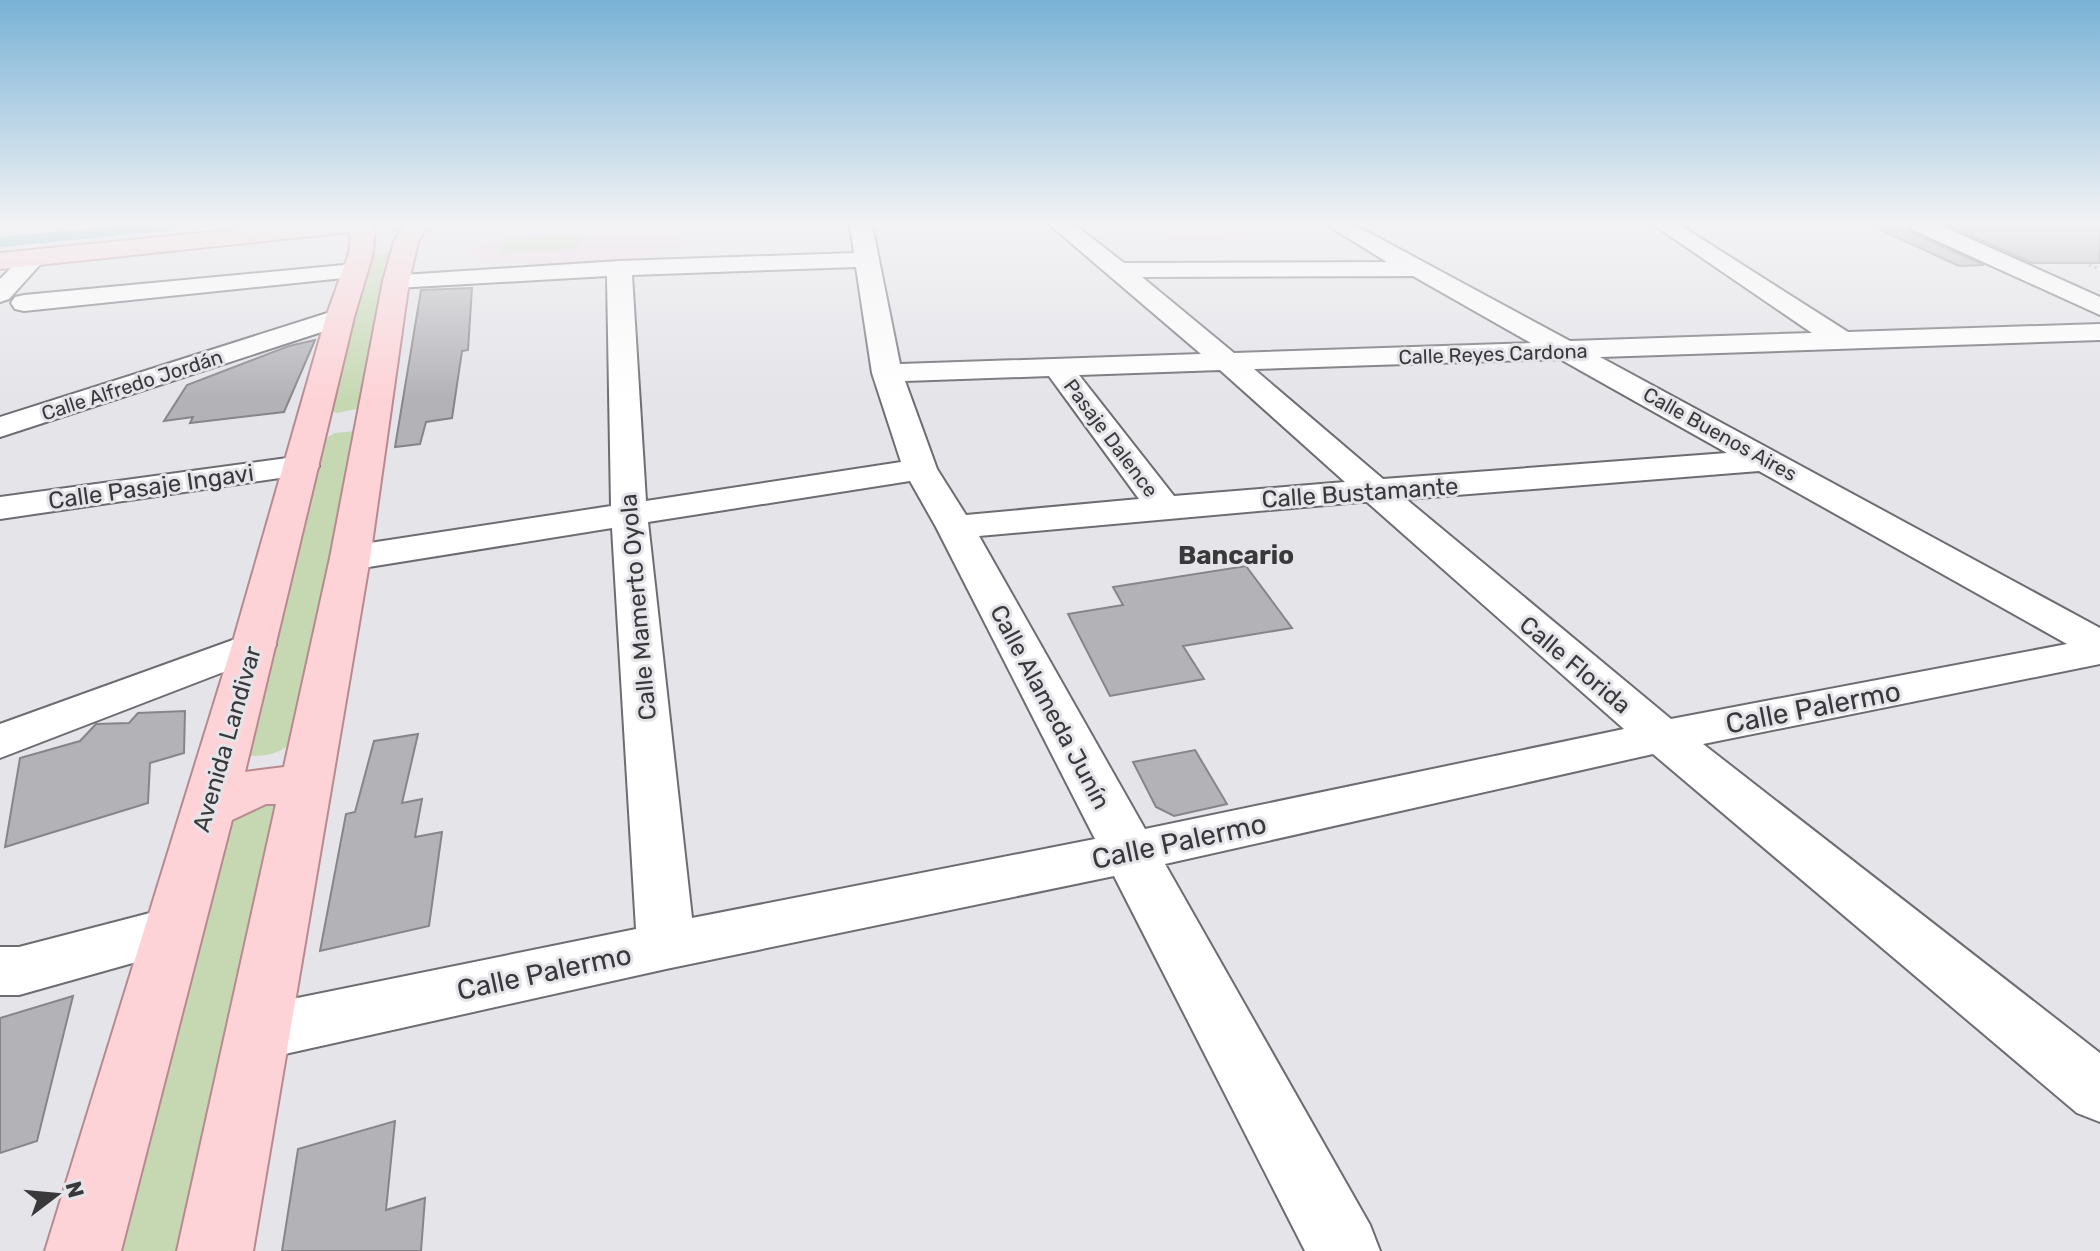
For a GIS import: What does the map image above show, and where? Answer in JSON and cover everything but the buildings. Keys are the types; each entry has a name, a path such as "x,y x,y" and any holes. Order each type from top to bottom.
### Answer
{"main road":[{"name":"Avenida Landivar","path":"83,1251 255,645 338,328 363,283"},
{"path":"215,1251 350,558 373,416 383,283"},
{"path":"308,439 373,416"},
{"path":"213,789 292,782 310,766"}],"street":[{"path":"12,299 114,283"},
{"name":"Calle Mamerto Oyola","path":"620,283 629,513 666,946"},
{"name":"Calle Alameda Junín","path":"870,283 887,373 920,469 955,527 1127,853 1344,1251"},
{"name":"Calle Florida","path":"1135,283 1660,737 2100,1092"},
{"name":"Calle Buenos Aires","path":"1444,283 2100,648"},
{"path":"1754,283 1841,340"},
{"path":"2052,283 2100,307"},
{"path":"2074,283 2100,294"},
{"name":"Calle Alfredo Jordán","path":"0,427 264,342 338,328"},
{"name":"Calle Reyes Cardona","path":"887,373 2100,332"},
{"name":"Pasaje Dalence","path":"1059,369 1163,506"},
{"name":"Calle Pasaje Ingavi","path":"0,508 308,439"},
{"name":"Calle Bustamante","path":"955,527 1163,506 1766,460"},
{"path":"350,558 920,469"},
{"path":"0,742 255,645"},
{"name":"Calle Palermo","path":"258,1033 666,946 1127,853 1660,737 2100,648"},
{"path":"0,971 19,971 173,930"}],"green space":[{"path":"362,283 385,283 361,408 337,413 327,410"},
{"path":"356,431 300,736 278,752 251,756 246,745 318,443 335,433"},
{"path":"282,800 201,1251 110,1251 226,816 247,803"}],"district":[{"name":"Bancario","path":"1236,555"}]}
